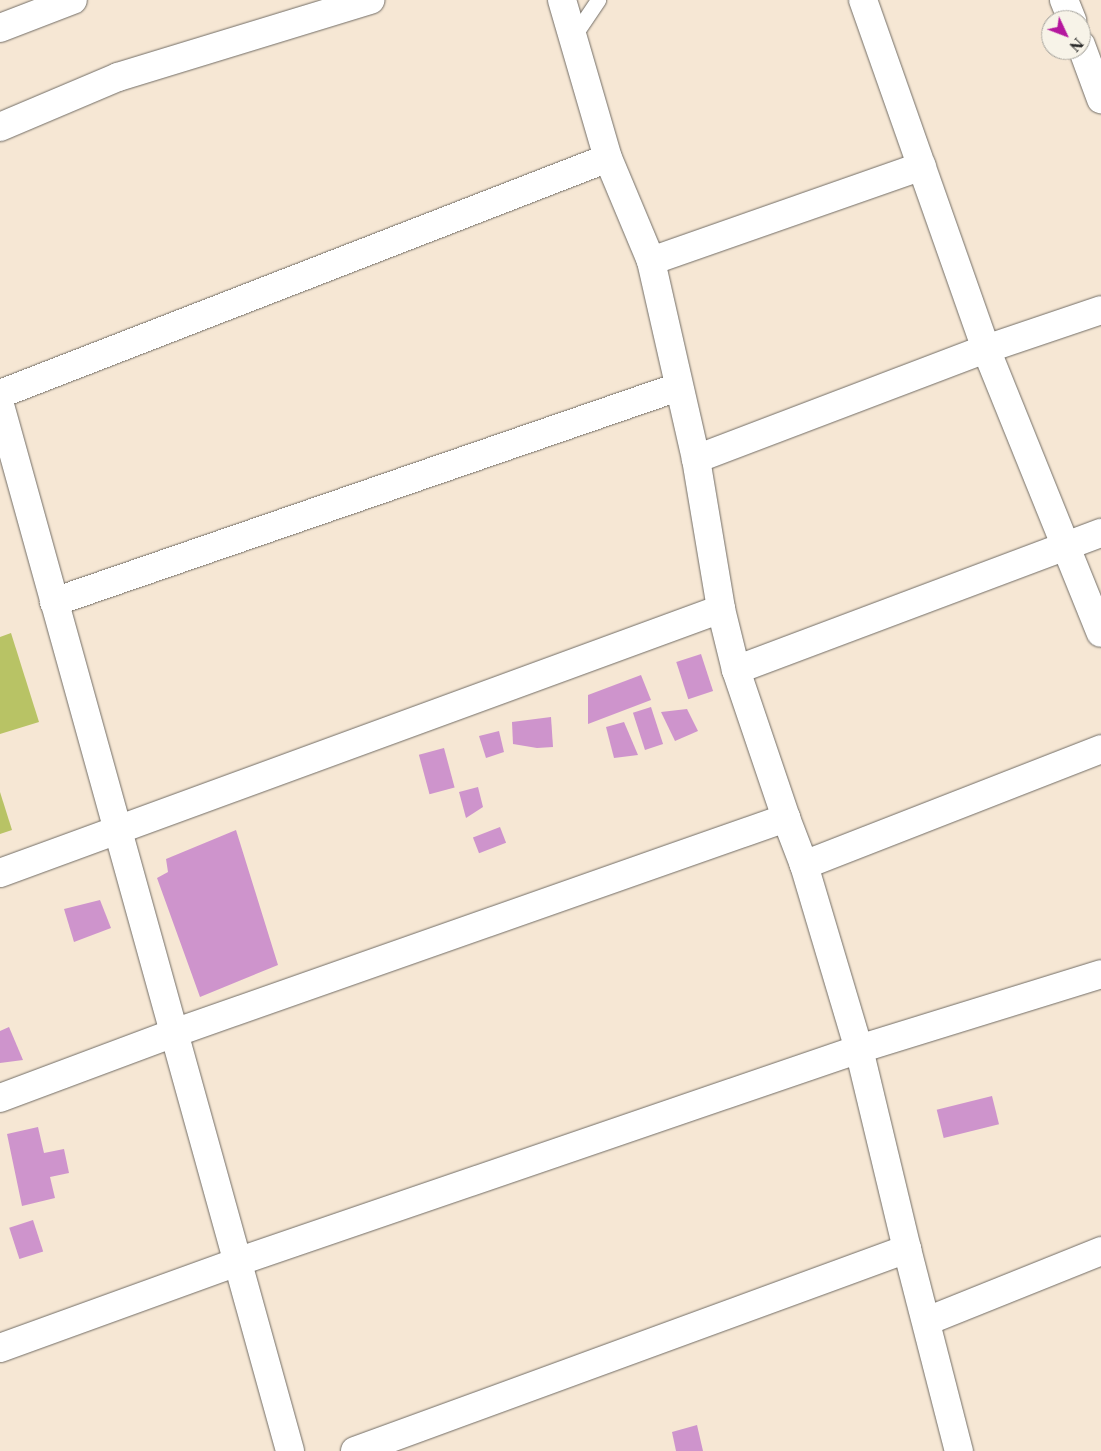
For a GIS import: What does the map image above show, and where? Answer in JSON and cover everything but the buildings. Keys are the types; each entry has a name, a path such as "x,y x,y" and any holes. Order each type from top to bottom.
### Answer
{"main road":[{"path":"0,28 73,0"},
{"path":"0,127 118,77 370,0"},
{"path":"562,0 608,158 651,261 678,387 696,459 721,609 736,670 786,818 804,865 859,1049 907,1249 927,1320 959,1451"},
{"path":"863,0 986,349 1101,633"},
{"path":"1086,60 1101,99"},
{"path":"0,394 608,158"},
{"path":"651,261 922,166"},
{"path":"696,459 986,349 1101,310"},
{"path":"54,602 678,387"},
{"path":"0,405 290,1451"},
{"path":"736,670 1101,533"},
{"path":"0,873 721,609"},
{"path":"804,865 1101,749"},
{"path":"0,1098 174,1033 786,818"},
{"path":"0,1348 238,1262 859,1049 1101,974"},
{"path":"355,1451 907,1249"},
{"path":"927,1320 1101,1251"}],"lane":[{"path":"573,37 598,0"}],"green space":[{"path":"11,633 39,722 0,734 0,637"},
{"path":"0,792 12,830 0,834"}]}
